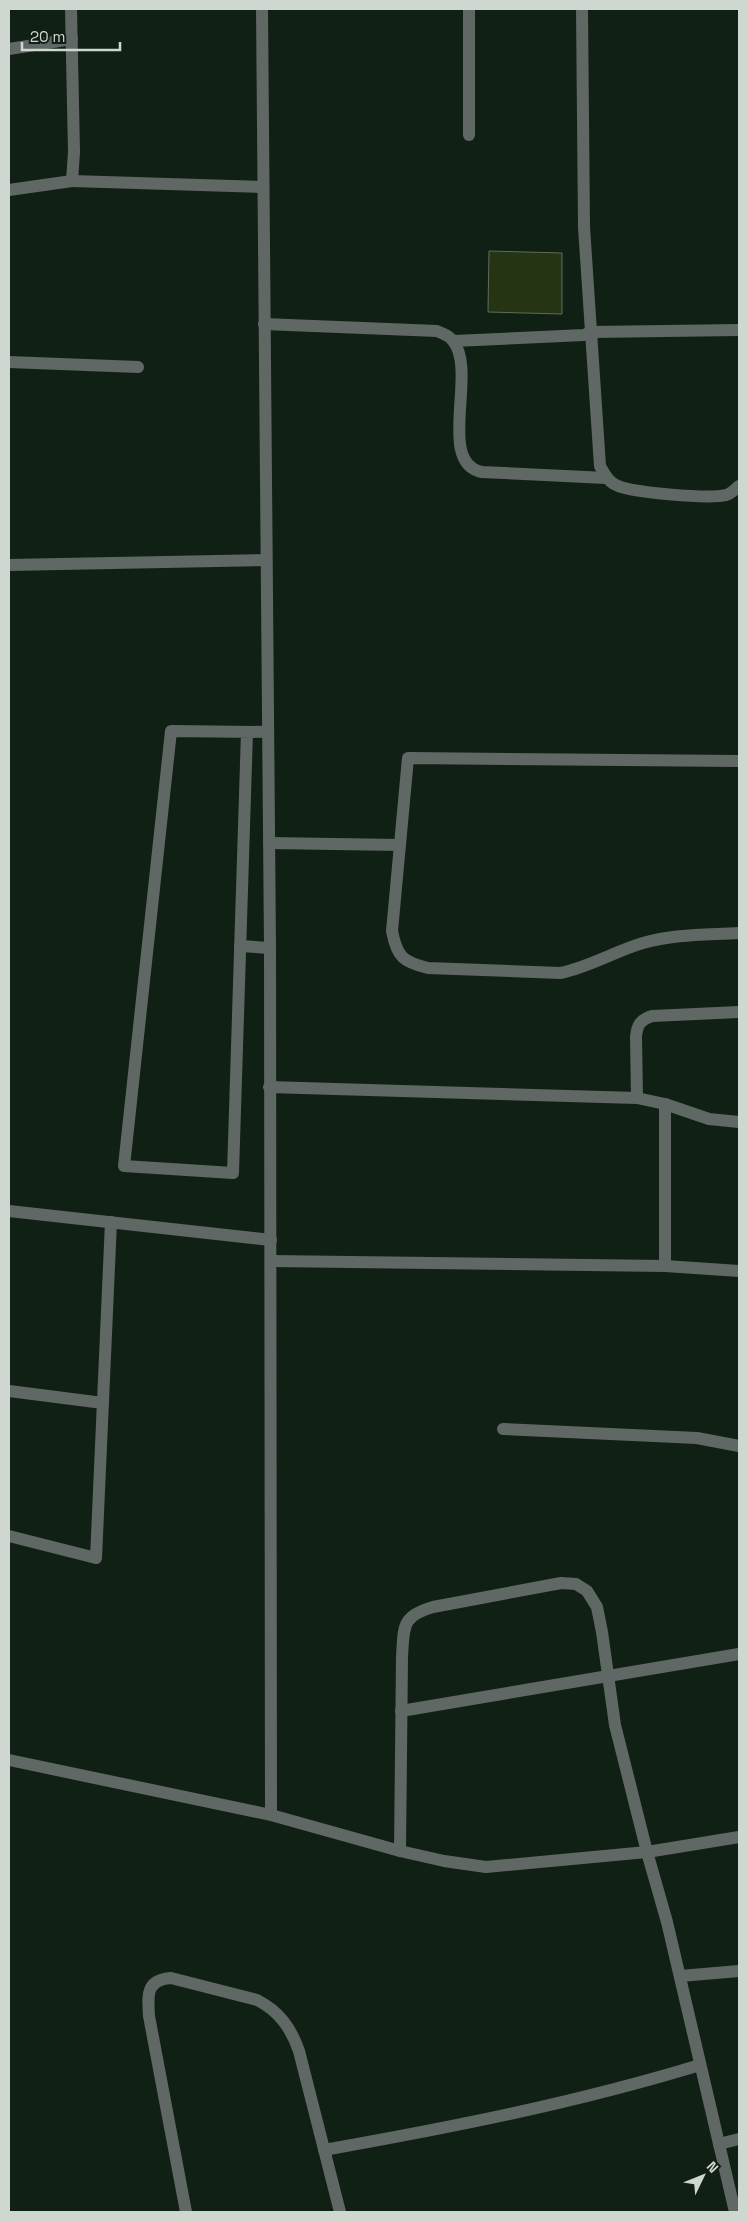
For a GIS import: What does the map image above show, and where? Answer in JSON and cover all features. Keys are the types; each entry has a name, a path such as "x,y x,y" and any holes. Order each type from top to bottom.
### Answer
{"street":[{"path":"71,9 72,181"},
{"path":"262,9 270,948 271,1815"},
{"path":"469,9 469,135"},
{"path":"582,9 584,227 600,466 606,478 616,486 633,490 708,498 728,495 739,486"},
{"path":"9,49 72,39"},
{"path":"9,190 72,181 264,187"},
{"path":"264,324 436,331 446,335 454,341 462,365 460,448 467,465 475,471 482,472 606,478"},
{"path":"454,341 584,335 591,332 739,330"},
{"path":"9,362 138,367"},
{"path":"9,565 266,560"},
{"path":"247,732 234,1174 124,1166 171,731 268,732"},
{"path":"739,761 408,758 392,931 395,946 401,957 411,964 428,968 560,972 575,970 626,948 659,939 739,933"},
{"path":"269,843 400,845"},
{"path":"240,946 270,948"},
{"path":"637,1098 636,1037 637,1028 642,1020 652,1016 739,1012"},
{"path":"269,1087 637,1098 665,1104 709,1119 739,1122"},
{"path":"665,1104 665,1266"},
{"path":"9,1210 271,1240"},
{"path":"9,1536 96,1558 111,1222"},
{"path":"271,1261 665,1266 739,1271"},
{"path":"9,1391 103,1403"},
{"path":"503,1429 697,1438 739,1446"},
{"path":"400,1851 401,1711 404,1628 409,1618 418,1611 433,1606 546,1584 576,1584 587,1591 597,1607 615,1725 646,1852 680,1976 735,2212"},
{"path":"401,1711 739,1654"},
{"path":"9,1760 271,1815 400,1851 444,1861 486,1867 646,1852 739,1837"},
{"path":"680,1976 739,1971"},
{"path":"186,2212 149,2016 148,1996 150,1987 155,1982 171,1978 257,2000 270,2006 279,2015 295,2038 299,2050 340,2212"},
{"path":"324,2150 517,2114 626,2088 700,2066"},
{"path":"719,2144 739,2139"}],"building":[{"path":"489,251 562,253 562,314 488,312"}]}
